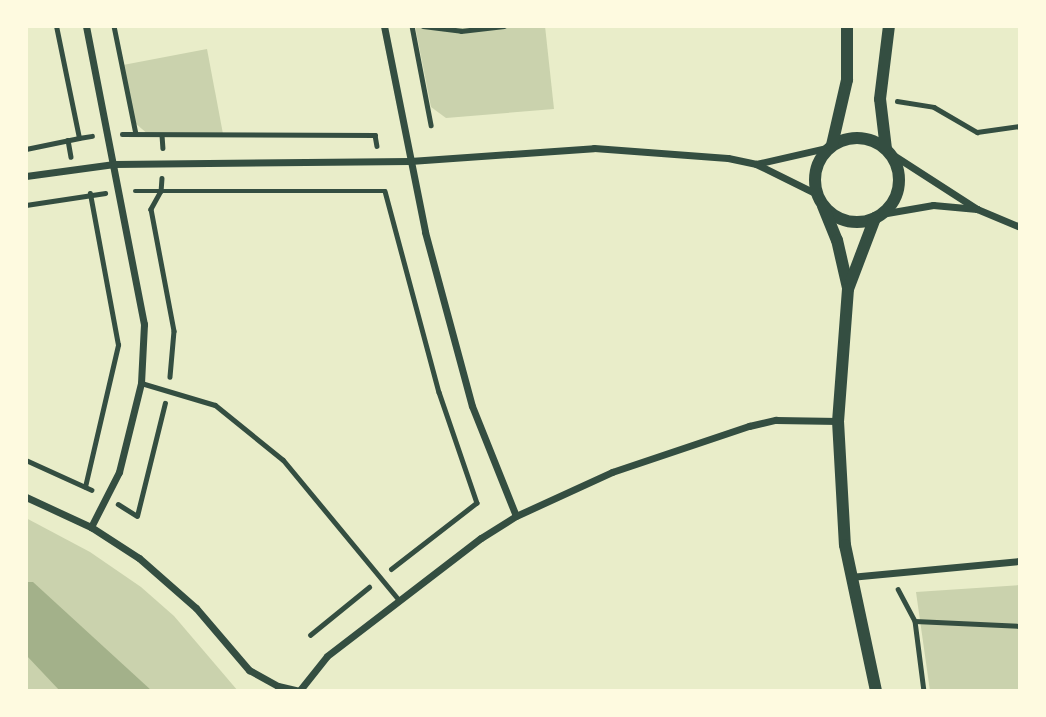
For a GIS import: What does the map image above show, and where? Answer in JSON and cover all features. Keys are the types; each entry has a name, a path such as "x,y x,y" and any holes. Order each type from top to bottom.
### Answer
{"street":[{"path":"86,26 144,324 141,383 119,472 91,527"},
{"path":"384,26 410,161 472,406 516,516"},
{"path":"847,26 847,80 831,146 816,168 819,197 837,240 848,289 838,421 850,577 876,691"},
{"path":"848,289 878,216 898,191 899,176 887,150 880,99 889,26"},
{"path":"756,164 860,138 887,150 977,209 1020,227"},
{"path":"26,176 114,164 410,161 594,148 693,152 756,164 819,197 838,217 850,221 933,205 977,209"},
{"path":"26,497 91,527 170,583 249,670 278,686 300,690 327,656 399,600 516,516 612,472 738,429 776,420 838,421"},
{"path":"850,577 1020,561"}],"lane":[{"path":"141,383 215,405 283,460 399,600"}],"path":[{"path":"56,26 79,138"},
{"path":"114,26 136,134"},
{"path":"412,26 430,125"},
{"path":"423,26 461,31 504,26"},
{"path":"880,99 934,107 977,132 1020,126"},
{"path":"26,149 107,134 375,135 386,191 439,392 477,503 310,635"},
{"path":"162,135 162,191 386,191"},
{"path":"86,487 117,345 90,194"},
{"path":"895,571 898,592 915,621 924,691"},
{"path":"915,621 1020,626"}],"shaded area":[{"path":"415,26 545,26 554,109 446,118 431,107"},
{"path":"207,49 223,134 149,135 135,123 123,65"},
{"path":"26,518 90,552 141,587 174,616 238,691 26,691"},
{"path":"26,582 33,582 152,691 60,691 26,655"},
{"path":"1020,585 1020,691 930,691 916,592"}]}
